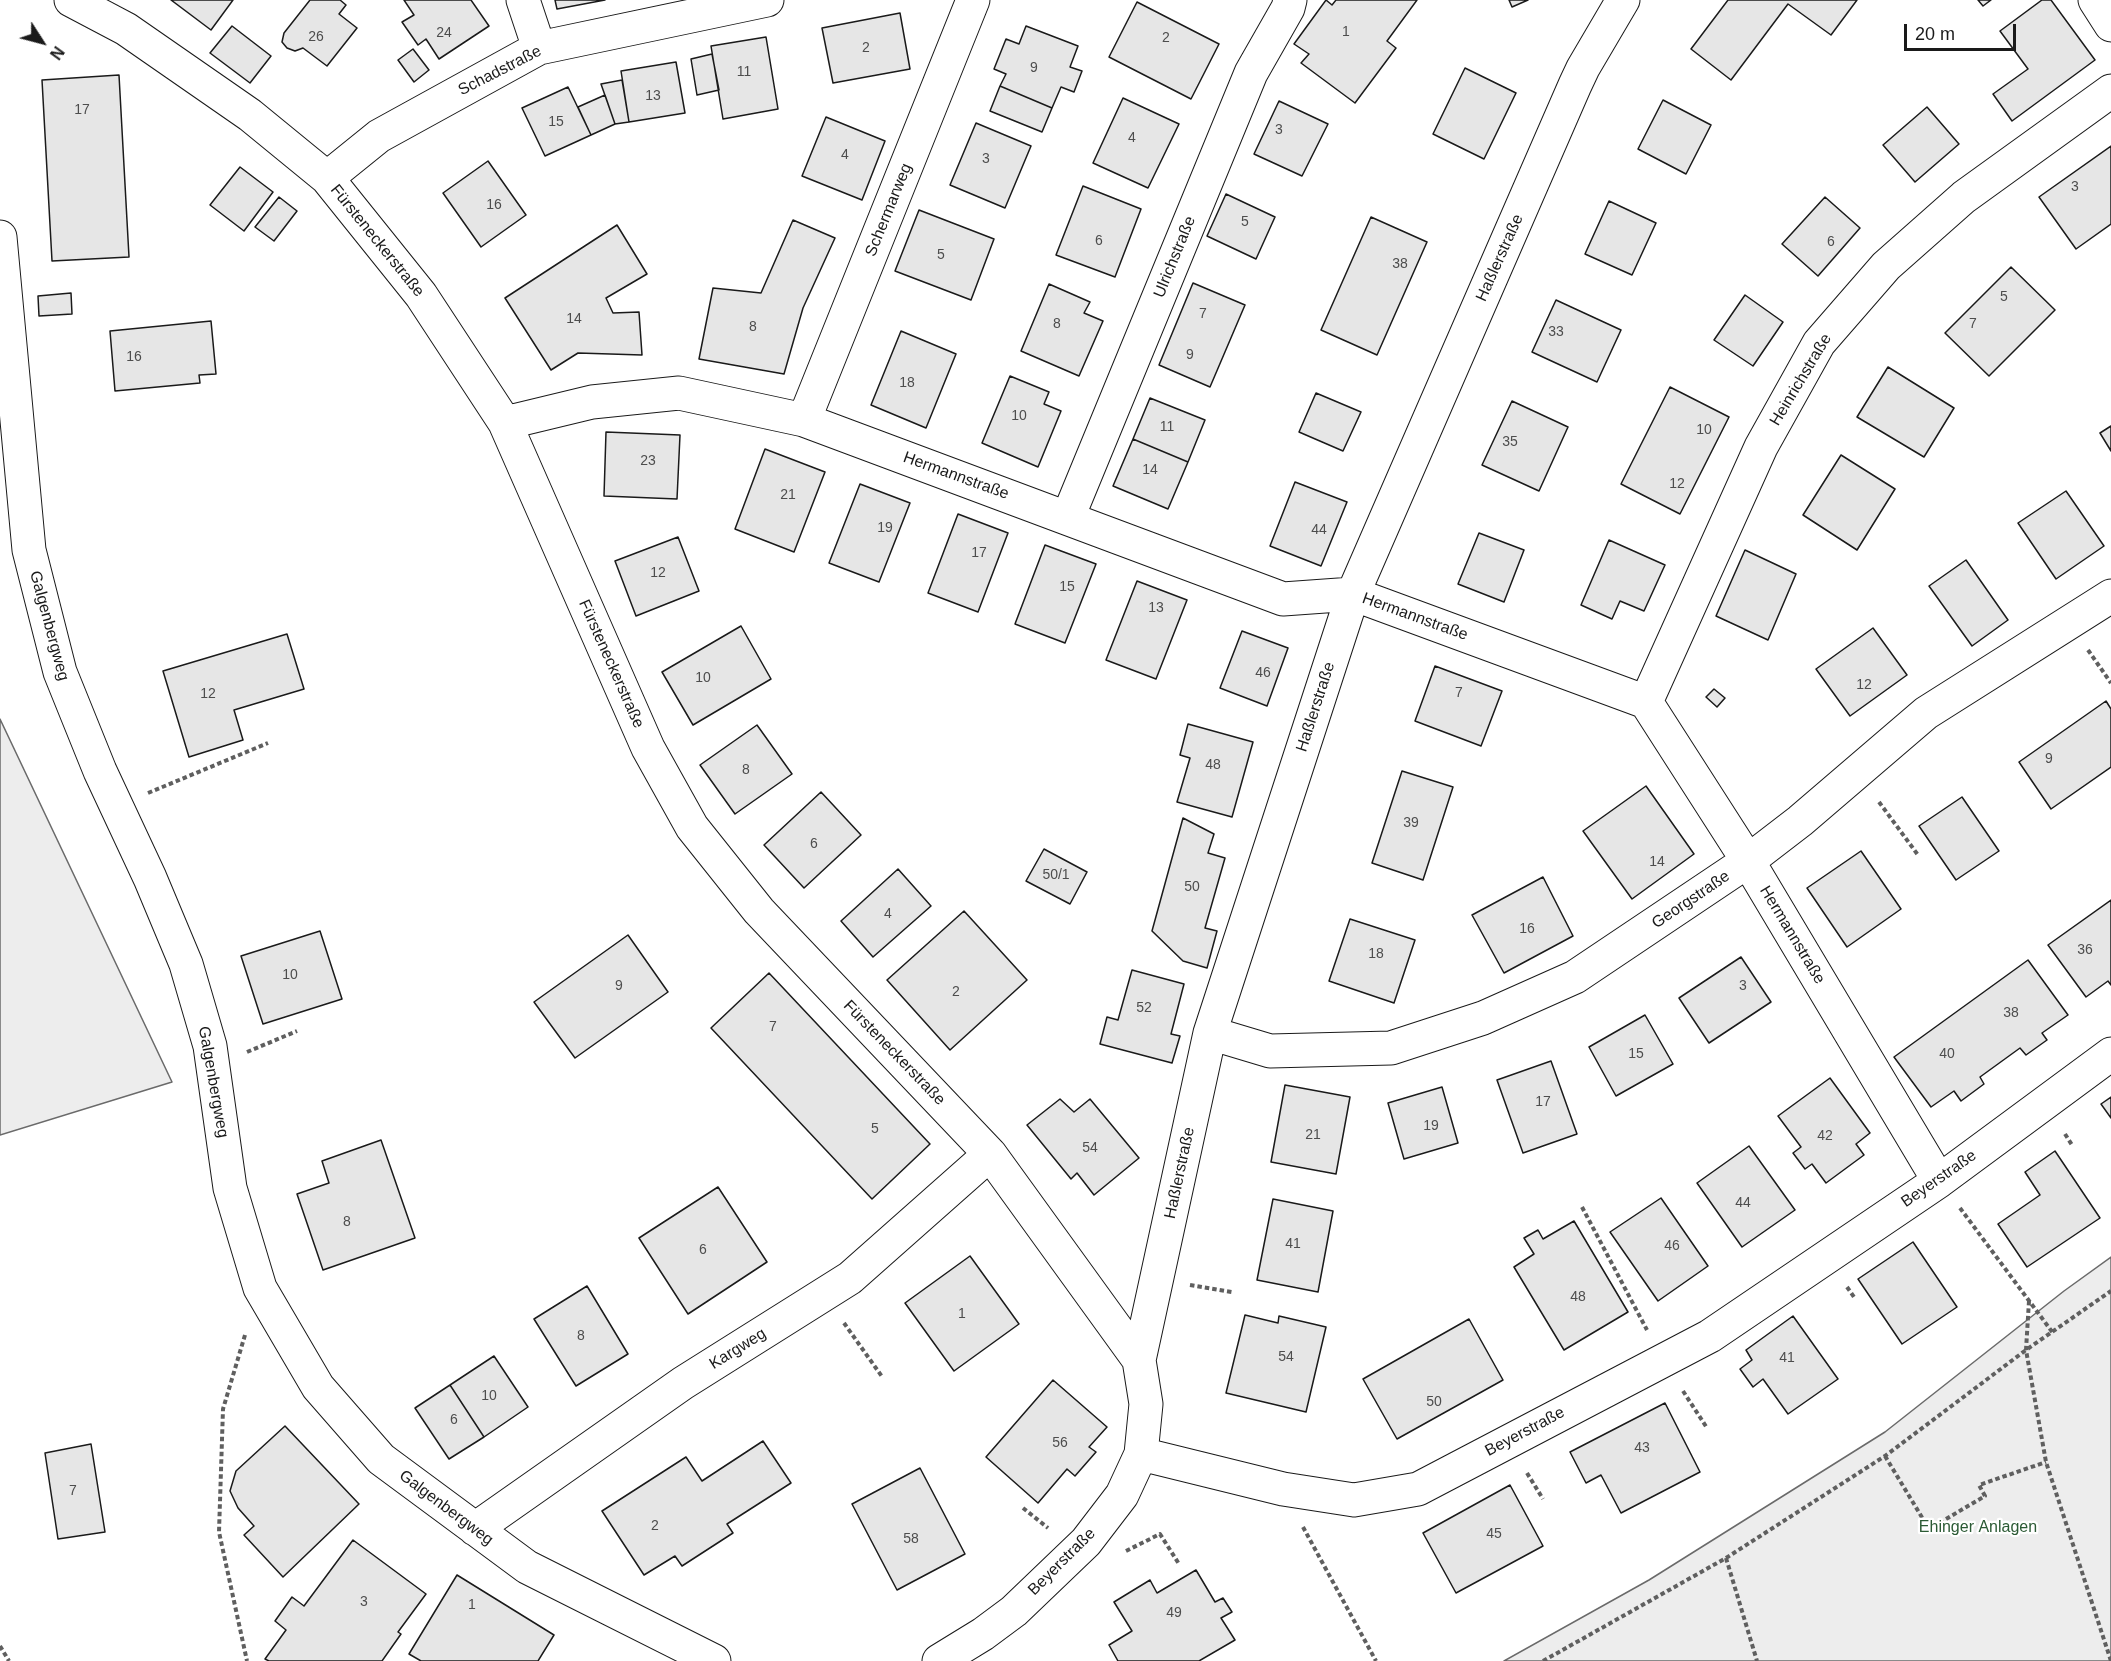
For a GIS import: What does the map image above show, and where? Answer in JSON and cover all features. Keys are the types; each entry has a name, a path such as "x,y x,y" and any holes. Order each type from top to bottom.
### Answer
{"street":[{"name":"Fürsteneckerstraße","path":"71,0 135,35 250,116 327,178 421,295 505,423 648,748 692,827 759,911 990,1154 1139,1360"},
{"path":"523,0 539,48"},
{"name":"Schadstraße","path":"327,178 379,136 539,48 766,0"},
{"name":"Schermarweg","path":"804,420 973,0"},
{"name":"Ulrichstraße","path":"1068,517 1251,73 1288,8 1290,0"},
{"name":"Haßlerstraße","path":"1141,1454 1146,1404 1139,1360 1210,1032 1353,594 1583,68 1623,0"},
{"path":"2095,0 2111,24"},
{"name":"Heinrichstraße","path":"1646,702 1761,447 1819,343 1886,266 1964,197 2111,91"},
{"name":"Galgenbergweg","path":"1,255 29,550 60,672 186,964 210,1046 230,1188 260,1288 318,1388 381,1459 527,1567 714,1661"},
{"name":"Hermannstraße","path":"505,423 592,402 679,393 804,420 1283,599 1353,594 1646,702 1748,861 1940,1181"},
{"name":"Georgstraße","path":"1210,1032 1270,1051 1391,1048 1484,1018 1575,977 1748,861 1926,713 2111,596"},
{"name":"Beyerstraße","path":"939,1661 983,1634 1014,1611 1086,1542 1122,1495 1141,1454 1283,1489 1354,1500 1418,1489 1710,1336 1940,1181 2111,1054"},
{"name":"Kargweg","path":"475,1530 683,1383 850,1278 990,1154"}],"path":[{"path":"117,805 268,743"},
{"path":"1856,772 1918,855"},
{"path":"213,1066 297,1031"},
{"path":"1940,1181 2053,1333"},
{"path":"1582,1207 1662,1360 1707,1428"},
{"path":"247,1661 219,1533 222,1421 223,1409 260,1288"},
{"path":"1543,1661 1726,1558 1885,1456 2026,1350 2111,1291"},
{"path":"824,1296 883,1378"},
{"path":"2029,1300 2026,1350 2046,1462 2111,1661"},
{"path":"1885,1456 1929,1529 1985,1496 1979,1485 2046,1462"},
{"path":"1283,1489 1376,1661"},
{"path":"1119,1555 1160,1534 1179,1564"},
{"path":"1726,1558 1756,1661"},
{"path":"0,1646 9,1661"}],"shaded area":[{"path":"0,719 172,1082 0,1135"},
{"name":"Ehinger Anlagen","path":"2111,1257 2111,1661 1504,1661 1649,1580 1885,1432 2064,1291"}],"building":[{"path":"171,0 233,0 211,30"},
{"path":"310,0 340,0 346,5 339,14 357,28 327,66 303,48 295,51 287,48 282,42 284,33"},
{"path":"404,0 471,0 489,26 439,59 426,39 418,45 402,22 414,15"},
{"path":"555,0 605,0 557,9"},
{"path":"1326,0 1332,5 1336,0 1417,0 1387,41 1396,48 1355,103 1301,63 1309,54 1294,44"},
{"path":"1509,0 1528,0 1512,7"},
{"path":"1728,0 1857,0 1831,35 1788,4 1731,80 1691,49"},
{"path":"1978,0 1991,0 1983,6"},
{"path":"2042,0 2051,0 2095,60 2012,121 1993,94 2028,69 2000,31"},
{"path":"1137,2 1219,44 1191,99 1109,57"},
{"path":"900,13 910,69 833,83 822,28"},
{"path":"232,26 271,56 250,83 210,53"},
{"path":"1026,26 1078,46 1070,67 1082,71 1074,92 1061,87 1052,108 1000,86 1006,74 994,69 1006,39 1019,44"},
{"path":"766,37 778,109 723,119 711,46"},
{"path":"413,49 429,70 414,82 398,60"},
{"path":"712,54 719,90 697,95 691,59"},
{"path":"676,62 685,113 629,122 621,71"},
{"path":"1465,68 1516,93 1484,159 1433,134"},
{"path":"119,75 129,257 52,261 42,80"},
{"path":"622,80 629,122 615,124 601,84"},
{"path":"1000,86 1052,108 1042,132 990,111"},
{"path":"568,87 591,135 545,156 522,108"},
{"path":"605,95 615,124 591,135 578,107"},
{"path":"1123,98 1179,124 1148,188 1093,163"},
{"path":"1663,100 1711,125 1686,174 1638,149"},
{"path":"1279,101 1328,124 1302,176 1254,154"},
{"path":"1927,107 1959,144 1915,182 1883,145"},
{"path":"826,117 885,141 862,200 802,176"},
{"path":"976,123 1031,146 1005,208 950,185"},
{"path":"2111,146 2111,224 2076,249 2039,197"},
{"path":"488,161 526,215 481,247 443,193"},
{"path":"240,167 273,192 244,231 210,205"},
{"path":"1083,186 1141,209 1115,277 1056,255"},
{"path":"1226,194 1275,217 1256,259 1207,236"},
{"path":"279,197 297,211 274,241 255,227"},
{"path":"1825,197 1860,228 1818,276 1782,244"},
{"path":"1609,201 1656,223 1632,275 1585,254"},
{"path":"919,210 994,239 971,300 895,271"},
{"path":"1371,217 1427,242 1377,355 1321,330"},
{"path":"793,220 835,238 803,308 784,374 699,359 713,288 761,293"},
{"path":"617,225 647,274 606,298 613,313 639,312 642,355 578,353 551,370 505,298"},
{"path":"2011,267 2055,310 1989,376 1945,333"},
{"path":"1193,283 1245,305 1210,387 1159,365"},
{"path":"1049,284 1090,302 1084,313 1103,321 1079,376 1021,351"},
{"path":"71,293 72,314 39,316 38,296"},
{"path":"1745,295 1783,322 1753,366 1714,340"},
{"path":"1556,300 1621,330 1597,382 1532,352"},
{"path":"211,321 216,374 199,375 200,383 115,391 110,331"},
{"path":"901,331 956,354 926,428 871,405"},
{"path":"1888,367 1954,408 1924,457 1857,417"},
{"path":"1010,376 1049,392 1044,404 1061,411 1038,467 982,443"},
{"path":"1670,387 1729,417 1680,514 1621,484"},
{"path":"1316,393 1361,412 1343,451 1299,432"},
{"path":"1150,398 1205,420 1188,462 1133,439"},
{"path":"1512,401 1568,427 1539,491 1482,465"},
{"path":"2111,426 2111,451 2100,433"},
{"path":"606,432 680,435 677,499 604,496"},
{"path":"1133,439 1188,462 1168,509 1113,486"},
{"path":"765,449 825,472 794,552 735,529"},
{"path":"1841,455 1895,489 1857,550 1803,515"},
{"path":"1295,482 1347,502 1321,566 1270,546"},
{"path":"860,484 910,503 879,582 829,563"},
{"path":"2066,491 2104,546 2056,579 2018,523"},
{"path":"958,514 1008,533 978,612 928,593"},
{"path":"1479,533 1524,550 1504,602 1458,584"},
{"path":"678,537 699,591 636,616 615,561"},
{"path":"1609,540 1665,565 1644,611 1620,601 1612,619 1581,605"},
{"path":"1045,545 1096,564 1065,643 1015,624"},
{"path":"1745,550 1796,574 1768,640 1716,616"},
{"path":"1966,560 2008,620 1972,646 1929,586"},
{"path":"1137,581 1187,600 1156,679 1106,660"},
{"path":"741,626 771,679 693,725 662,672"},
{"path":"1873,628 1907,675 1850,716 1816,669"},
{"path":"1242,631 1288,648 1267,706 1220,688"},
{"path":"287,634 304,689 234,710 243,740 189,757 163,671"},
{"path":"1435,666 1502,691 1481,746 1415,721"},
{"path":"1714,689 1725,698 1717,707 1706,697"},
{"path":"2106,701 2111,709 2111,767 2051,809 2019,762"},
{"path":"1188,724 1253,742 1232,817 1177,802 1190,758 1180,755"},
{"path":"757,725 792,774 735,814 700,765"},
{"path":"1402,771 1453,787 1423,880 1372,863"},
{"path":"1646,786 1694,854 1632,899 1583,831"},
{"path":"821,792 861,835 804,888 764,845"},
{"path":"1962,797 1999,851 1956,880 1919,826"},
{"path":"1183,818 1214,834 1208,853 1225,858 1205,928 1217,931 1207,968 1183,961 1152,931"},
{"path":"1044,849 1087,872 1070,904 1026,881"},
{"path":"1861,851 1901,909 1847,947 1807,888"},
{"path":"898,869 931,906 873,957 841,921"},
{"path":"1543,877 1573,936 1504,973 1472,915"},
{"path":"2111,900 2111,985 2108,981 2086,997 2048,945"},
{"path":"964,911 1027,980 950,1050 887,980"},
{"path":"1350,919 1415,940 1394,1003 1329,981"},
{"path":"320,931 342,999 263,1024 241,956"},
{"path":"628,935 668,992 575,1058 534,1002"},
{"path":"1741,957 1771,1002 1709,1043 1679,998"},
{"path":"2028,960 2068,1015 2042,1033 2047,1040 2026,1055 2020,1048 1980,1077 1984,1084 1961,1101 1954,1091 1931,1107 1894,1057"},
{"path":"1132,970 1184,984 1171,1034 1180,1036 1172,1063 1100,1044 1107,1017 1118,1020"},
{"path":"769,973 930,1144 872,1199 711,1028"},
{"path":"1645,1015 1673,1064 1616,1096 1589,1047"},
{"path":"1551,1061 1577,1134 1523,1153 1497,1080"},
{"path":"1830,1078 1870,1133 1856,1144 1864,1155 1826,1183 1812,1164 1805,1169 1793,1153 1801,1147 1778,1116"},
{"path":"1285,1085 1350,1097 1336,1174 1271,1162"},
{"path":"1442,1087 1458,1143 1404,1159 1388,1103"},
{"path":"2111,1097 2111,1118 2101,1104"},
{"path":"1060,1099 1074,1112 1090,1099 1139,1158 1094,1195 1077,1173 1071,1179 1027,1125"},
{"path":"381,1140 415,1238 323,1270 297,1194 329,1183 322,1161"},
{"path":"1749,1146 1795,1210 1742,1247 1697,1183"},
{"path":"2055,1151 2100,1218 2027,1267 1998,1224 2040,1195 2025,1172"},
{"path":"718,1187 767,1262 688,1314 639,1238"},
{"path":"1661,1198 1708,1266 1658,1301 1610,1232"},
{"path":"1273,1199 1333,1211 1318,1292 1257,1280"},
{"path":"1574,1221 1628,1312 1564,1350 1514,1267 1534,1254 1524,1238 1538,1230 1543,1239"},
{"path":"1913,1242 1957,1307 1902,1344 1858,1279"},
{"path":"970,1256 1019,1324 954,1371 905,1303"},
{"path":"587,1286 628,1354 576,1386 534,1319"},
{"path":"1245,1315 1278,1323 1279,1316 1326,1327 1306,1412 1226,1393"},
{"path":"1793,1316 1838,1379 1788,1414 1763,1379 1753,1387 1740,1369 1752,1360 1746,1350"},
{"path":"1469,1319 1503,1380 1397,1439 1363,1379"},
{"path":"494,1356 528,1407 484,1437 450,1385"},
{"path":"1053,1380 1107,1427 1089,1447 1096,1452 1075,1476 1067,1469 1038,1503 986,1457"},
{"path":"450,1385 484,1437 449,1459 415,1408"},
{"path":"1665,1403 1700,1472 1621,1513 1601,1475 1586,1483 1570,1452"},
{"path":"285,1426 359,1504 283,1577 244,1535 254,1526 238,1508 230,1491 236,1471"},
{"path":"763,1441 791,1483 727,1524 733,1533 682,1566 675,1556 644,1575 602,1511 686,1457 702,1481"},
{"path":"91,1444 105,1532 58,1539 45,1453"},
{"path":"920,1468 965,1554 897,1590 852,1504"},
{"path":"1510,1485 1543,1546 1456,1593 1423,1533"},
{"path":"353,1540 426,1594 398,1632 401,1634 382,1661 269,1661 265,1659 286,1630 275,1621 292,1597 304,1606"},
{"path":"1196,1570 1215,1602 1223,1598 1232,1612 1221,1618 1235,1640 1199,1661 1118,1661 1109,1645 1132,1631 1114,1602 1150,1580 1157,1593"},
{"path":"457,1575 554,1635 538,1661 421,1661 409,1654"}]}
